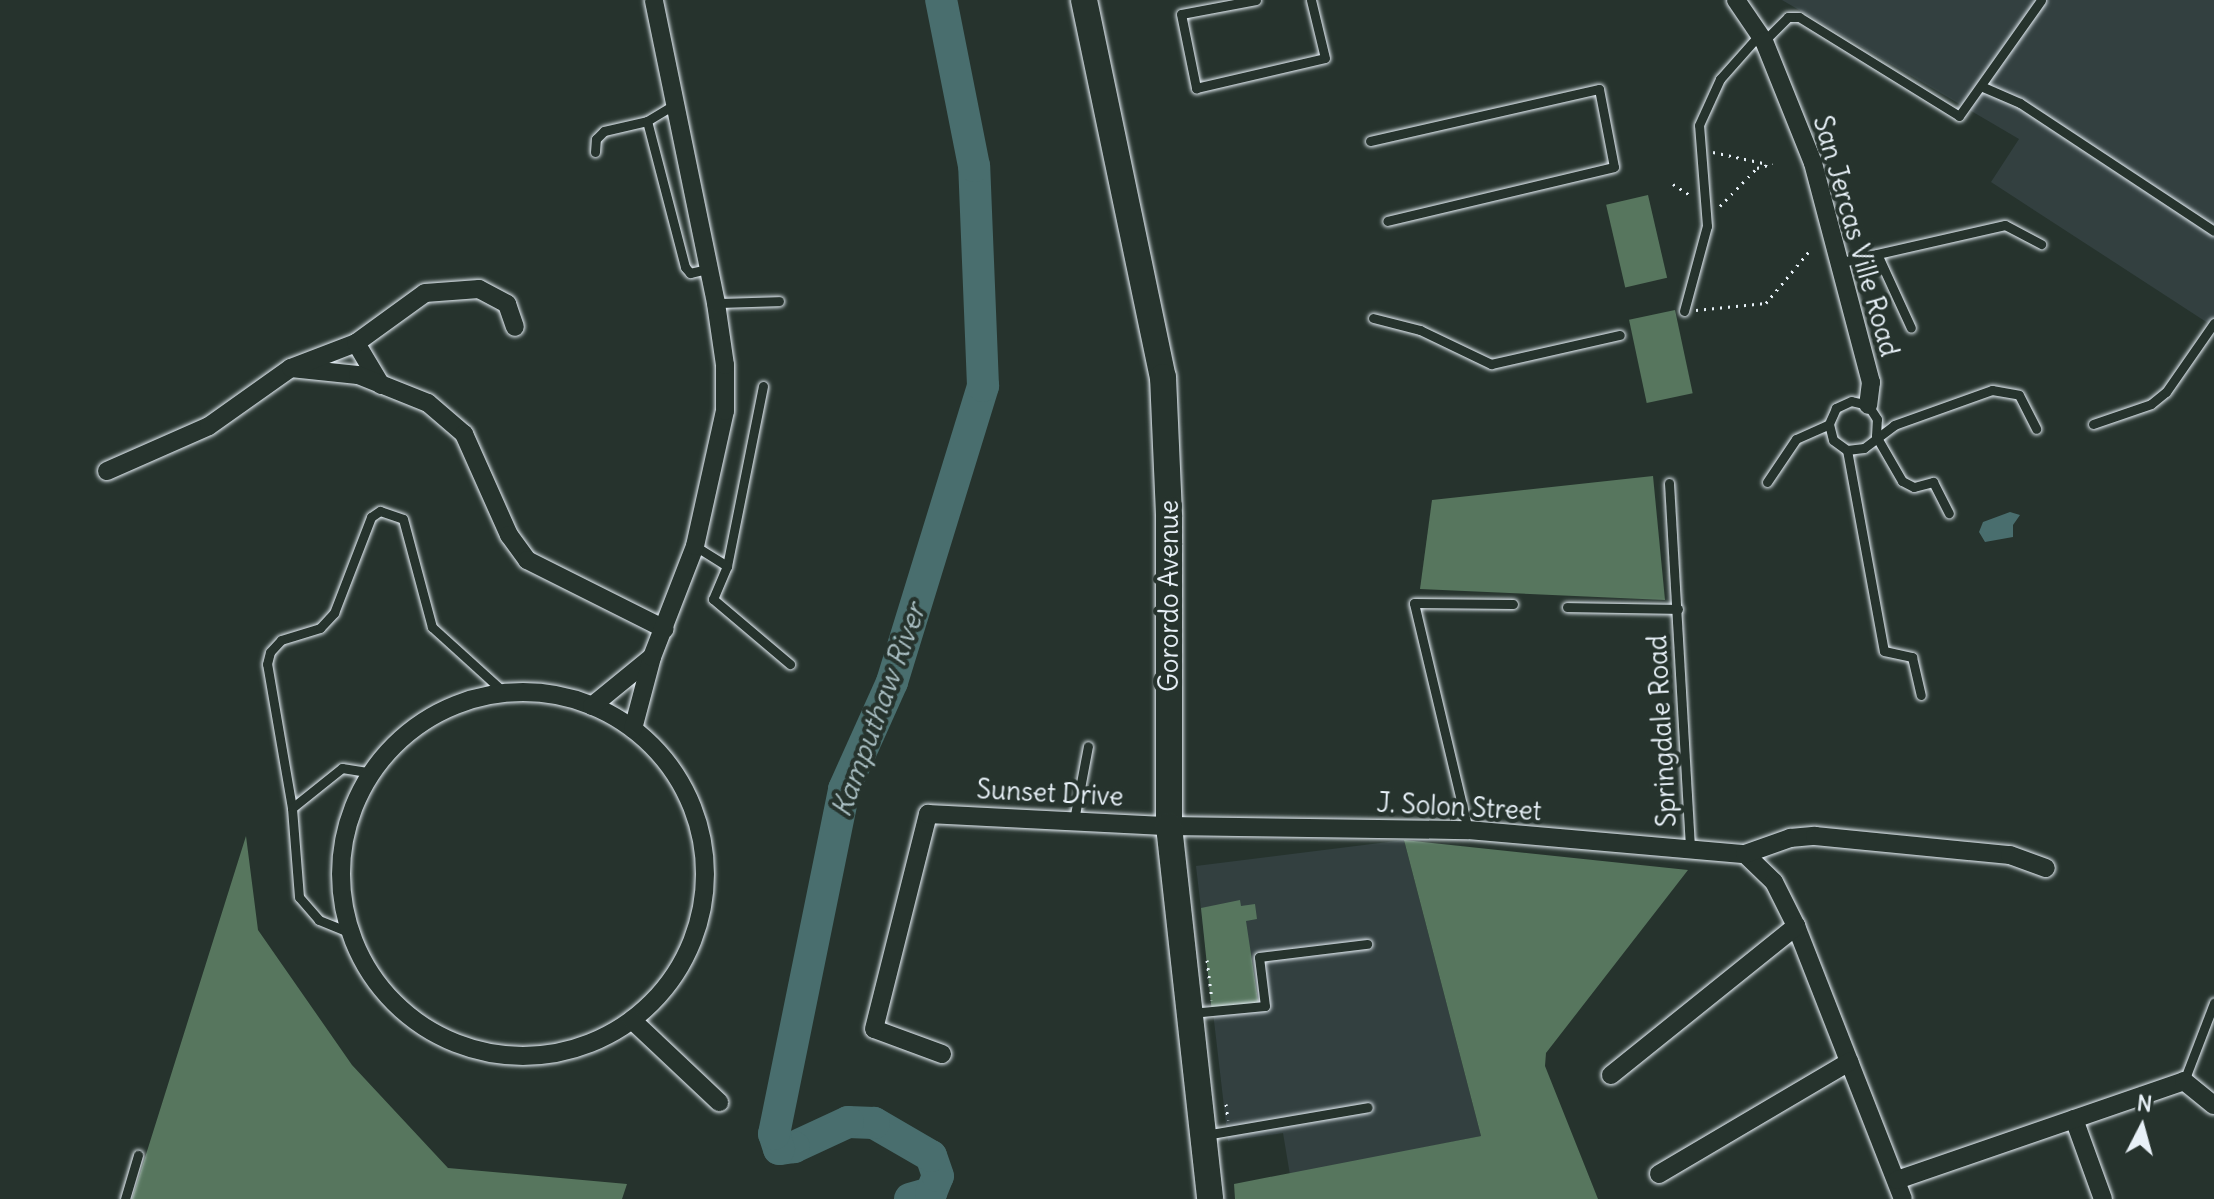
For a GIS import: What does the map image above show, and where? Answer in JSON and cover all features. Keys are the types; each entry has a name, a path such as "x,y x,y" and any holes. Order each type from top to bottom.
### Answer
{"main road":[{"name":"Gorordo Avenue","path":"1084,0 1163,377 1169,532 1169,826 1210,1199"}],"street":[{"path":"633,729 652,657 695,546 725,411 725,365 716,303 654,0"},
{"name":"San Jercas Ville Road","path":"1736,0 1762,37 1813,163 1842,262 1871,382 1868,405"},
{"path":"107,471 209,426 291,368 356,343 425,293 453,288 479,289 507,304 515,327"},
{"path":"356,343 381,385"},
{"path":"291,368 339,371 428,403 464,434 509,535 527,560 665,629"},
{"path":"592,706 652,657"},
{"path":"506,694 550,695 592,706 633,729 665,760 688,796 702,838 706,881 699,924 682,965 656,1000 603,1038 561,1052 518,1056 474,1049 434,1032 398,1006 370,973 351,933 342,891 343,847 355,805 372,773 424,722 463,703 506,694"},
{"name":"Sunset Drive","path":"942,1054 874,1029 928,814 1169,826"},
{"name":"J. Solon Street","path":"1169,826 1468,830 1745,854 1790,838 1815,836 2010,855 2046,868"},
{"path":"1745,854 1774,882 1796,926 1903,1199"},
{"path":"1611,1075 1796,926"},
{"path":"632,1020 719,1102"},
{"path":"1659,1174 1849,1062"},
{"path":"1897,1180 2184,1081 2214,1105"},
{"path":"2074,1119 2103,1199"}],"lane":[{"path":"1256,0 1181,14 1196,88 1325,58 1311,0"},
{"path":"1684,311 1707,226 1699,125 1720,79 1762,37 1788,17 1799,17 1959,116 1983,87 2041,0"},
{"path":"1983,87 2020,103 2214,231"},
{"path":"1370,141 1599,89 1614,167 1387,221"},
{"path":"595,152 596,139 604,131 647,121 675,104"},
{"path":"647,121 685,267 690,273 708,269"},
{"path":"1842,262 2005,225 2041,244"},
{"path":"1877,254 1911,328"},
{"path":"716,303 779,301"},
{"path":"1373,318 1420,330 1491,364 1620,335"},
{"path":"2093,424 2151,404 2166,392 2214,323"},
{"path":"763,386 727,566 713,599 790,664"},
{"path":"1949,513 1933,482 1914,487 1902,481 1876,436 1877,419 1868,405 1851,401 1836,408 1829,424 1833,440 1847,450 1864,448 1876,436 1992,390 2019,395 2036,429"},
{"path":"1767,482 1796,439 1829,424"},
{"path":"1847,450 1884,651 1912,657 1921,695"},
{"name":"Springdale Road","path":"1669,483 1690,850"},
{"path":"351,933 319,920 299,897 292,808 267,664 270,652 281,640 320,628 334,613 371,517 380,511 403,519 432,627 506,694"},
{"path":"695,546 727,566"},
{"path":"1468,830 1414,603 1513,604"},
{"path":"1567,607 1678,609"},
{"path":"1074,820 1088,746"},
{"path":"292,808 342,768 372,773"},
{"path":"1189,1014 1265,1006 1259,957 1367,944"},
{"path":"2184,1081 2214,1003"},
{"path":"1203,1135 1368,1107"},
{"path":"125,1199 138,1155"}],"path":[{"path":"1701,146 1727,159 1772,164 1757,168 1729,193 1707,226"},
{"path":"1684,311 1766,303 1811,249"}],"shaded area":[{"path":"1782,0 2214,0 2214,327 1991,182 2019,139"},
{"path":"1404,840 1481,1136 1290,1175 1283,1133 1228,1141 1196,866"}],"green space":[{"path":"1648,195 1667,278 1625,287 1606,205"},
{"path":"1675,310 1693,393 1647,403 1629,320"},
{"path":"1653,476 1665,600 1420,589 1432,500"},
{"path":"246,836 258,930 352,1065 448,1168 627,1184 622,1199 132,1199"},
{"path":"1404,840 1688,870 1546,1053 1545,1066 1598,1199 1235,1199 1234,1184 1481,1136"},
{"path":"1240,900 1241,906 1255,904 1257,919 1246,921 1259,1007 1212,1013 1201,908"}],"water":[{"path":"2010,512 2020,515 2013,525 2013,537 1985,542 1979,532 1983,522"}],"waterway":[{"name":"Kamputhaw River","path":"910,1199 931,1193 938,1176 931,1156 874,1123 848,1122 794,1147 779,1149 774,1134 844,789 892,682 983,386 974,166 941,0"}]}
